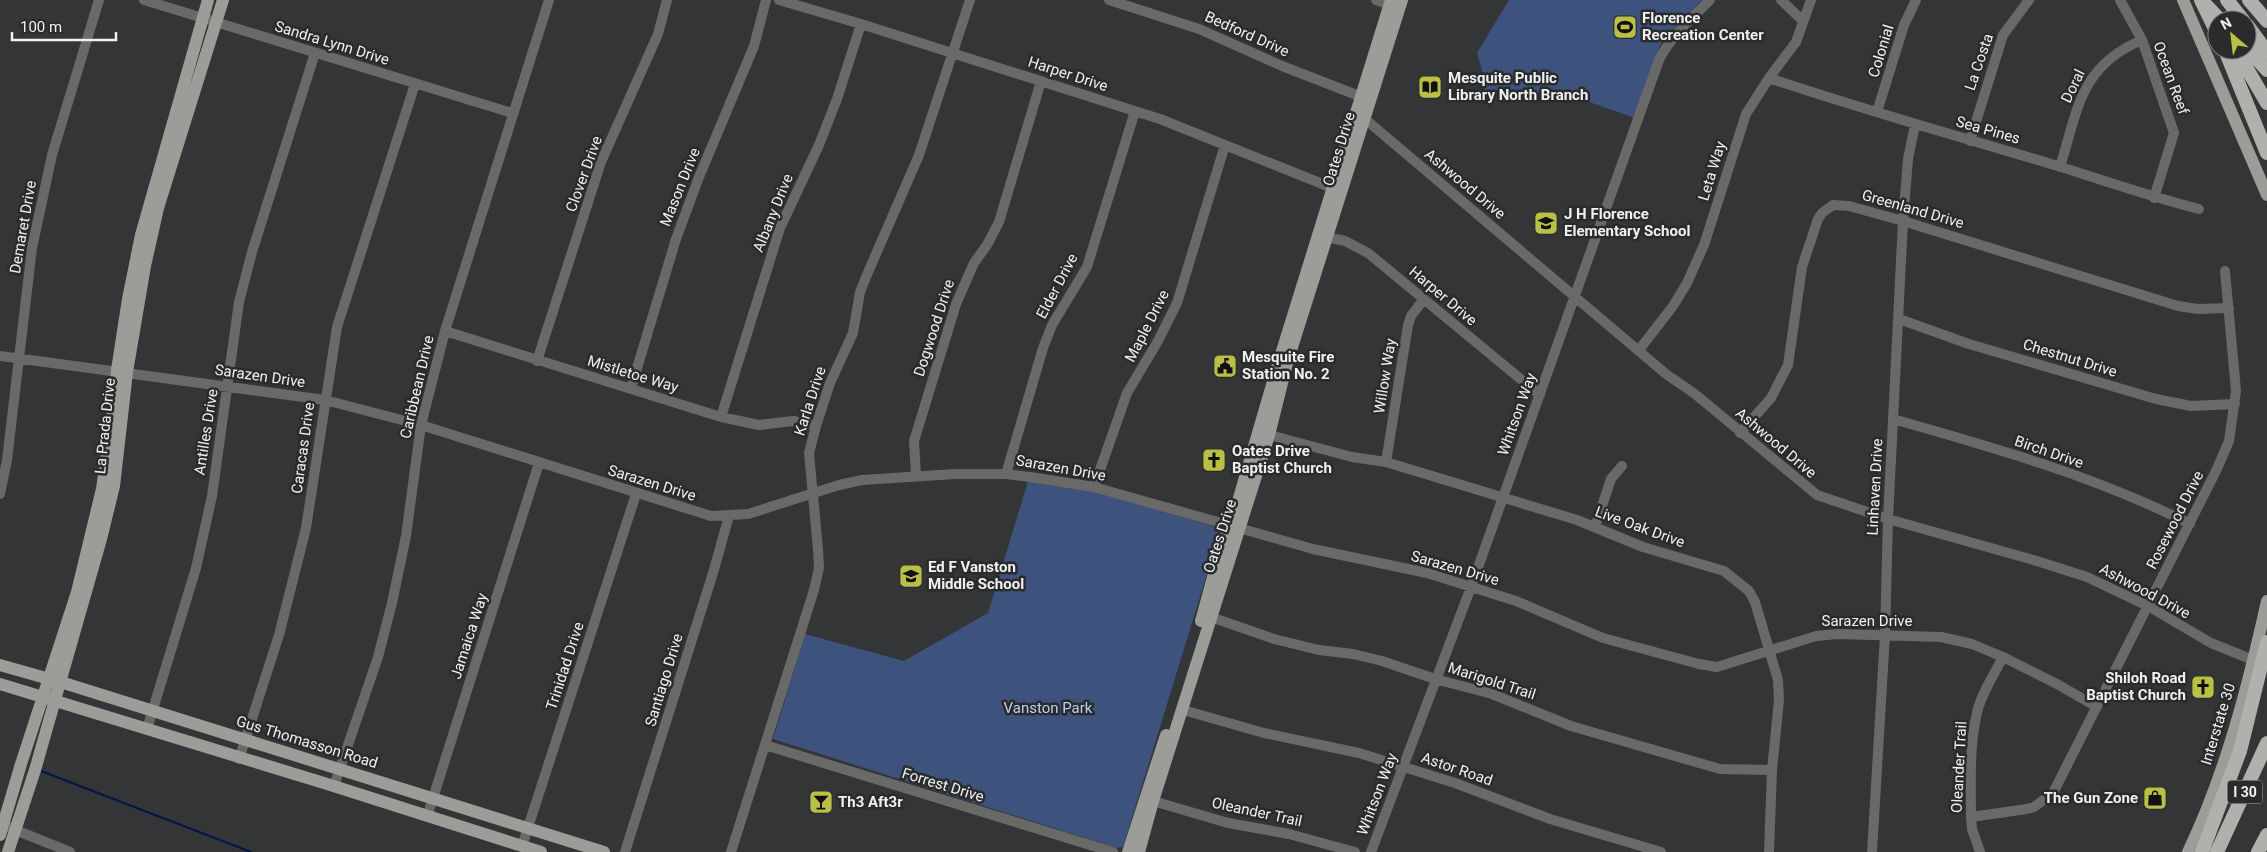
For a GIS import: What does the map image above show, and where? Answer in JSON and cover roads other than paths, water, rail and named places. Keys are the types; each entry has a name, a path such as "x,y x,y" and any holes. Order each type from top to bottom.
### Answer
{"highway":[{"path":"2202,0 2210,10"},
{"path":"2227,0 2235,10"},
{"path":"2249,0 2267,21"},
{"path":"2257,38 2267,52"},
{"path":"2257,59 2267,70"},
{"path":"2229,60 2267,153"},
{"path":"2242,60 2267,102"},
{"path":"2202,852 2240,751 2267,642"},
{"name":"I 30","path":"2217,852 2267,743"},
{"path":"2258,852 2267,834"}],"main road":[{"name":"La Prada Drive","path":"122,371 141,235 208,0"},
{"name":"La Prada Drive","path":"1,828 48,699 61,644 83,586 102,488 116,388 122,371 158,208 223,0"},
{"path":"2183,0 2267,196"},
{"name":"Oates Drive","path":"1128,852 1149,799 1180,708 1234,527 1239,498 1263,434 1395,3"},
{"name":"Interstate 30","path":"2188,852 2216,785 2254,660 2267,601"},
{"name":"Gus Thomasson Road","path":"0,666 54,680 604,852"},
{"path":"0,684 239,759 334,786 540,852"},
{"name":"La Prada Drive","path":"8,852 35,770 48,699"},
{"name":"Oates Drive","path":"1139,852 1149,799"}],"street":[{"name":"Demaret Drive","path":"0,494 7,460 32,248 38,218 66,104 99,0"},
{"name":"Sandra Lynn Drive","path":"144,0 512,113"},
{"name":"Caribbean Drive","path":"334,786 378,657 392,603 406,536 421,426 445,331 549,0"},
{"name":"Clover Drive","path":"537,361 601,162 658,34 667,0"},
{"name":"Mason Drive","path":"631,388 676,239 698,178 754,46 766,0"},
{"name":"Harper Drive","path":"779,0 861,24 1196,132 1338,190"},
{"name":"Karla Drive","path":"731,852 814,590 819,568 809,453 816,426 830,383 853,333 866,277 918,155 970,0"},
{"name":"Bedford Drive","path":"1109,0 1199,29 1282,66 1366,98"},
{"path":"1376,0 1395,3"},
{"name":"Whitson Way","path":"1371,852 1471,587 1659,60 1665,47 1676,33 1710,0"},
{"path":"1781,0 1803,21"},
{"name":"Leta Way","path":"1639,350 1673,306 1688,282 1704,245 1746,114 1769,78 1796,42 1811,0"},
{"name":"Colonial","path":"1877,112 1904,25 1916,0"},
{"name":"La Costa","path":"1970,141 2004,35 2029,0"},
{"name":"Ocean Reef","path":"2120,0 2142,40 2174,133 2154,198"},
{"name":"Albany Drive","path":"721,417 780,228 834,108 861,24"},
{"name":"Doral","path":"2060,167 2076,111 2092,77 2112,55 2142,40"},
{"name":"Antilles Drive","path":"147,729 196,568 212,496 238,302 315,53"},
{"name":"Sea Pines","path":"1769,78 1842,103 2060,167 2154,198 2199,209"},
{"name":"Dogwood Drive","path":"916,476 914,441 956,304 974,263 987,245 999,222 1041,81"},
{"name":"Caracas Drive","path":"239,759 292,588 306,528 337,327 415,84"},
{"name":"Elder Drive","path":"1006,474 1042,348 1052,325 1086,267 1135,112"},
{"name":"Ashwood Drive","path":"1360,118 1574,297 1817,495 1888,520 1932,530 2103,584 2148,606 2200,637 2254,660"},
{"name":"Linhaven Drive","path":"1872,852 1885,635 1888,520 1903,221 1908,158 1915,125"},
{"name":"Maple Drive","path":"1094,487 1127,393 1178,303 1225,145"},
{"name":"Greenland Drive","path":"1740,433 1771,398 1788,365 1802,267 1822,213 1837,203 1903,221 2178,306 2198,310 2229,308"},
{"name":"Harper Drive","path":"1323,236 1345,241 1368,253 1540,396"},
{"name":"Rosewood Drive","path":"1971,817 2034,807 2053,793 2190,524 2229,441 2235,404 2235,369 2225,271"},
{"name":"Willow Way","path":"1386,462 1408,325 1411,316 1424,299"},
{"name":"Chestnut Drive","path":"1899,319 1970,344 2156,399 2191,406 2235,404"},
{"name":"Mistletoe Way","path":"445,331 721,417 759,425 793,421 816,426"},
{"name":"Sarazen Drive","path":"0,356 122,371 325,400 421,426 711,516 748,514 839,485 862,480 955,474 1006,474 1094,487 1313,549 1427,573 1516,601 1603,638 1699,664 1716,667 1816,636 1838,634 1941,638 1972,644 2003,657 2057,684 2097,707"},
{"name":"Birch Drive","path":"1893,419 1970,441 2111,489 2152,505 2190,524"},
{"name":"Live Oak Drive","path":"1263,434 1352,458 1386,462 1577,520 1643,547 1724,571 1750,591 1761,618 1779,690 1772,770 1769,852"},
{"name":"Jamaica Way","path":"427,817 539,463"},
{"path":"1595,527 1611,479 1622,466"},
{"name":"Trinidad Drive","path":"522,846 636,494"},
{"name":"Santiago Drive","path":"625,852 713,573 729,516"},
{"name":"Marigold Trail","path":"1208,615 1274,639 1319,650 1352,654 1382,661 1435,679 1492,694 1570,726 1720,769 1772,770"},
{"name":"Oleander Trail","path":"1980,852 1972,829 1971,817 1974,732 1977,712 2003,657"},
{"name":"Astor Road","path":"1180,708 1264,733 1358,753 1455,783 1550,819 1661,852"},
{"name":"Forrest Drive","path":"765,745 1113,852"},
{"name":"Oleander Trail","path":"1149,799 1228,824 1289,834 1354,852"},
{"path":"1,828 15,829 70,852"}],"waterway":[{"path":"41,771 251,852"}],"place":[{"name":"Florence Recreation Center","path":"1625,27"},
{"name":"Mesquite Public Library North Branch","path":"1430,87"},
{"name":"J H Florence Elementary School","path":"1546,223"},
{"name":"Mesquite Fire Station No. 2","path":"1225,366"},
{"name":"Oates Drive Baptist Church","path":"1214,460"},
{"name":"Ed F Vanston Middle School","path":"911,576"},
{"name":"Shiloh Road Baptist Church","path":"2203,687"},
{"name":"The Gun Zone","path":"2155,798"},
{"name":"Th3 Aft3r","path":"821,802"}],"park label":[{"name":"Vanston Park","path":"1048,708"}]}
